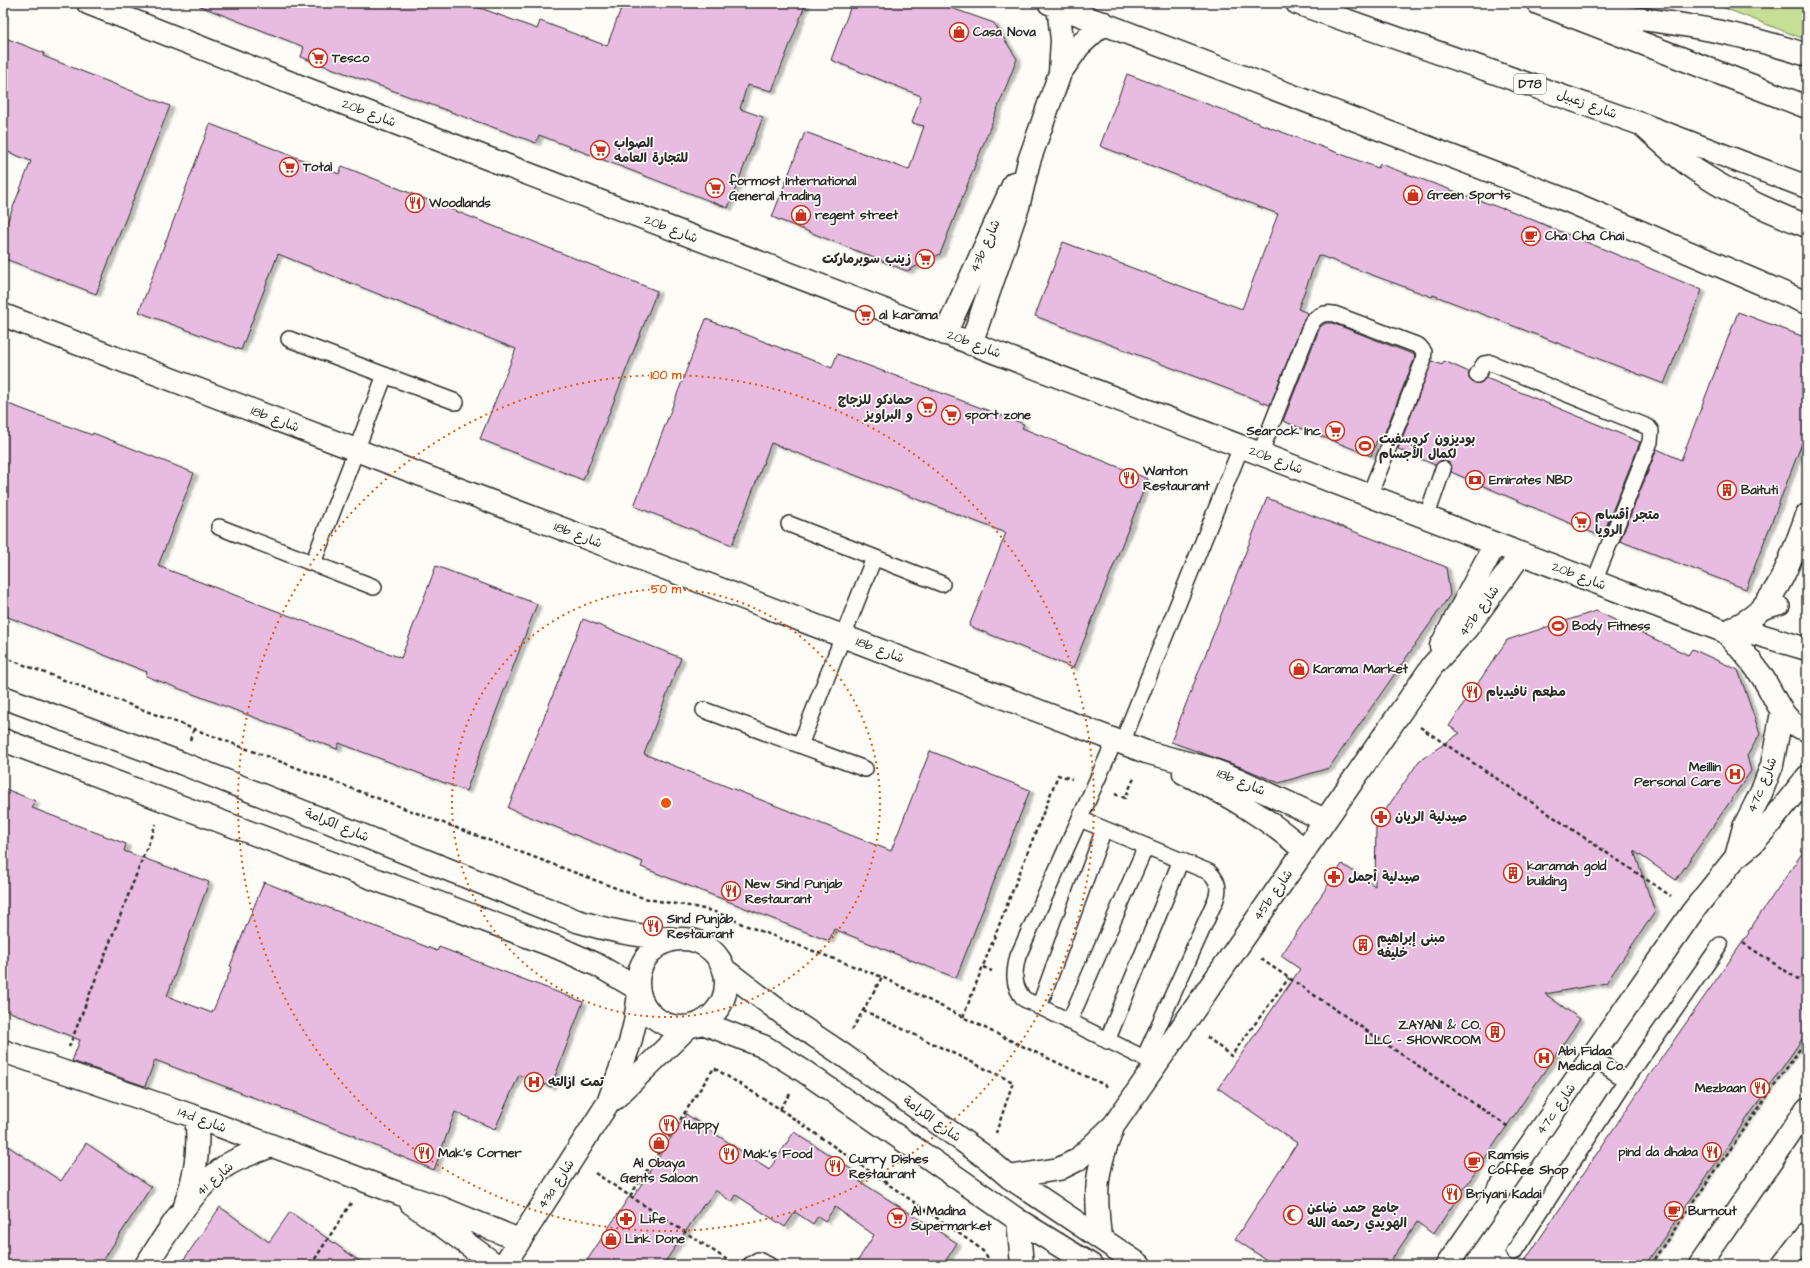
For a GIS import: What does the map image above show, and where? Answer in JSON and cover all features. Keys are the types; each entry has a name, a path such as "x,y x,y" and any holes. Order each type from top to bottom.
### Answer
{"main road":[{"name":"20b شارع","path":"88,3 291,83 1726,632"},
{"name":"شارع زعبيل","path":"1297,3 1641,124 1807,187"},
{"path":"1538,3 1807,106"},
{"name":"43b شارع","path":"971,344 1018,207 1029,161 1060,73 1062,40 1054,5"},
{"path":"1054,5 1566,200 1807,303"},
{"path":"1564,13 1618,16 1701,27 1741,35 1807,55"},
{"name":"43b شارع","path":"1060,73 1080,46 1104,23"},
{"path":"1641,124 1696,170 1729,191 1764,209 1807,226"},
{"name":"43b شارع","path":"945,334 1004,202 1019,174 1029,161"},
{"name":"18b شارع","path":"3,315 1152,754 1210,769 1238,779 1325,820"},
{"path":"1726,632 1756,613 1770,598 1781,580 1807,514"},
{"name":"45b شارع","path":"1433,665 1447,634 1495,544"},
{"name":"45b شارع","path":"1100,1237 1097,1204 1099,1167 1114,1125 1150,1061 1185,1021 1433,665 1467,628 1521,554"},
{"path":"1726,632 1753,633 1806,645"},
{"path":"1726,632 1761,675 1782,712 1792,722 1807,730"},
{"name":"شارع الكرامة","path":"3,697 181,763 577,921 615,932 655,938 675,939"},
{"name":"47c شارع","path":"1736,857 1744,827 1761,793 1772,766 1782,712"},
{"path":"3,740 165,802 559,948 599,966 638,992"},
{"name":"18b شارع","path":"1152,754 1246,806 1274,825 1304,850"},
{"name":"47c شارع","path":"1447,1265 1693,910 1736,857 1753,843 1768,826 1807,777"},
{"path":"695,1025 715,1014 723,1000 726,986 725,970 711,949 700,942 688,939 675,939 662,943 651,951 643,962 638,975 638,992 646,1009 657,1020 671,1027 695,1025 752,1040 783,1058 1018,1220 1091,1265"},
{"name":"شارع الكرامة","path":"725,970 791,1020 839,1052 988,1159 1009,1176 1140,1265"},
{"name":"43a شارع","path":"504,1265 608,1103 630,1043 635,1022 638,992"},
{"name":"43a شارع","path":"608,1103 695,1025"},
{"name":"14d شارع","path":"5,1053 60,1069 196,1117 400,1194 439,1207 519,1240"},
{"path":"1700,1265 1807,1108"},
{"name":"شارع 41","path":"184,1209 196,1166 198,1132 196,1117"},
{"name":"45b شارع","path":"1009,1176 1059,1169 1077,1160 1114,1125"},
{"name":"شارع 41","path":"146,1265 184,1209 202,1188 224,1167 237,1159 272,1146"},
{"name":"14d شارع","path":"400,1194 432,1220 496,1265"},
{"path":"1018,1220 1022,1265"},
{"path":"1784,1265 1807,1234"}],"lane":[{"path":"1080,819 1209,872 1215,877 1219,892 1150,1061 1024,999 1019,993 1014,980 1015,967 1018,956 1080,819 1119,741 1251,450 1312,322 1322,314 1334,314 1419,346 1424,352 1423,362 1369,496"},
{"path":"289,339 456,402"},
{"path":"1477,375 1484,364 1491,363 1648,427 1651,431 1650,442 1594,582"},
{"path":"313,564 384,375"},
{"path":"1426,518 1443,469"},
{"path":"789,524 942,584"},
{"path":"219,527 374,587"},
{"path":"800,745 874,558"},
{"path":"1756,613 1782,606"},
{"path":"704,710 865,769"},
{"path":"1039,1007 1104,829"},
{"path":"1069,1022 1146,846"},
{"path":"1107,1040 1181,860"},
{"path":"1514,1252 1626,1080 1720,945"},
{"path":"1592,1057 1626,1080"},
{"path":"750,1265 758,1260 769,1265"}],"path":[{"path":"3,657 637,896 674,905 693,906 712,910 742,924 882,977 1111,1088"},
{"path":"1399,714 1693,910"},
{"path":"181,763 194,729"},
{"path":"60,1069 165,802"},
{"path":"1740,941 1807,985"},
{"path":"1239,944 1532,1143"},
{"path":"1185,1021 1231,1056 1289,978"},
{"path":"863,1010 1013,1082 988,1159"},
{"path":"1650,1265 1807,1039"},
{"path":"630,1196 714,1068 780,1109 977,1246 985,1253 992,1265"},
{"path":"572,1158 735,1265"},
{"path":"311,1265 366,1181"}],"green space":[{"path":"1711,3 1807,3 1807,40"}],"building":[{"path":"195,3 467,3 537,29 540,21 607,46 623,3 806,3 772,91 747,85 740,109 763,117 728,208 539,135 536,143 301,57 304,47"},
{"path":"852,3 937,3 994,23 1017,59 940,254 907,271 772,217 805,132 909,170 924,126 912,123 921,96 831,60"},
{"path":"3,37 44,53 43,56 170,106 96,294 3,258 3,233 31,161 3,150"},
{"path":"1127,74 1378,168 1380,164 1503,209 1504,208 1702,290 1664,384 1433,295 1432,297 1318,255 1298,309 1308,313 1304,319 1270,405 1035,316 1063,242 1242,309 1278,214 1100,146"},
{"path":"210,124 339,174 342,166 657,291 583,480 480,439 516,349 278,254 241,350 139,312"},
{"name":"Baituti","path":"1738,312 1807,338 1807,430 1746,589 1620,541 1657,449 1681,460"},
{"path":"706,319 832,368 837,354 1024,424 1022,428 1148,479 1073,668 969,626 1006,533 771,443 732,545 634,506"},
{"path":"1326,323 1332,323 1415,355 1381,442 1377,440 1371,456 1283,421 1320,327"},
{"path":"1432,361 1442,365 1444,361 1469,372 1469,379 1473,383 1481,383 1486,378 1640,442 1602,537 1451,472 1452,467 1446,461 1441,460 1435,465 1398,449"},
{"path":"3,402 92,435 93,433 194,473 158,566 401,658 436,566 537,604 466,791 339,743 337,749 146,676 147,672 3,615"},
{"name":"Karama Market","path":"1267,498 1446,567 1450,595 1329,768 1279,783 1241,767 1171,742"},
{"path":"1596,611 1688,655 1692,649 1738,670 1760,734 1747,756 1751,771 1676,880 1634,851 1655,912 1606,983 1545,994 1580,1019 1433,1234 1417,1222 1388,1265 1274,1265 1235,1239 1297,1143 1218,1088 1300,969 1281,956 1342,864 1375,886 1376,824 1419,761 1460,733 1449,726 1507,640"},
{"path":"583,619 681,658 644,754 891,851 930,751 1030,790 956,978 834,929 829,941 641,867 643,862 508,808"},
{"path":"3,788 35,801 32,808 126,844 124,851 209,882 167,996 212,1013 232,967 230,966 264,882 437,951 439,947 583,1002 551,1087 519,1075 495,1129 455,1112 434,1170 354,1137 355,1136 155,1060 145,1086 72,1061 80,1040 3,1009"},
{"path":"1807,846 1807,1032 1645,1265 1522,1265 1651,1073 1749,933 1748,932"},
{"path":"686,1114 769,1170 794,1132 863,1177 859,1181 957,1243 943,1265 855,1265 874,1235 835,1207 825,1221 818,1216 813,1224 795,1212 785,1227 736,1195 732,1202 715,1190 663,1265 584,1265 629,1197 632,1199"},
{"path":"3,1143 61,1181 86,1143 151,1187 100,1265 3,1265"},
{"path":"220,1207 269,1242 290,1212 365,1265 180,1265"}],"place":[{"name":"Casa Nova","path":"959,32"},
{"name":"Tesco","path":"318,58"},
{"name":"الصواب للتجارة العامه","path":"600,150"},
{"name":"Total","path":"289,167"},
{"name":"formost International General trading","path":"715,188"},
{"name":"Green Sports","path":"1413,195"},
{"name":"Woodlands","path":"415,203"},
{"name":"regent street","path":"801,215"},
{"name":"Cha Cha Chai","path":"1531,236"},
{"name":"زينب سوبرماركت","path":"925,259"},
{"name":"al karama","path":"865,315"},
{"name":"حمادكو للزجاج و البراويز","path":"927,407"},
{"name":"sport zone","path":"951,415"},
{"name":"Searock Inc","path":"1335,431"},
{"name":"بوديزون كروسفيت لكمال الأجسام","path":"1365,446"},
{"name":"Wanton Restaurant","path":"1129,478"},
{"name":"Emirates NBD","path":"1475,480"},
{"name":"Baituti","path":"1727,490"},
{"name":"متجر أقسام الرويا","path":"1581,522"},
{"name":"Body Fitness","path":"1558,626"},
{"name":"Karama Market","path":"1299,669"},
{"name":"مطعم نافيديام","path":"1472,692"},
{"name":"Meillin Personal Care","path":"1735,774"},
{"name":"صيدلية الريان","path":"1381,817"},
{"name":"karamah gold building","path":"1513,873"},
{"name":"صيدلية أجمل","path":"1334,877"},
{"name":"New Sind Punjab Restaurant","path":"731,891"},
{"name":"Sind Punjab Restaurant","path":"653,926"},
{"name":"مبنى إبراهيم خليفه","path":"1363,945"},
{"name":"ZAYANI & CO. LLC - SHOWROOM","path":"1495,1032"},
{"name":"Abi Fidaa Medical Co.","path":"1544,1058"},
{"name":"تمت ازالته","path":"534,1082"},
{"name":"Mezbaan","path":"1760,1088"},
{"name":"Happy","path":"669,1125"},
{"name":"Al Obaya Gents Saloon","path":"659,1143"},
{"name":"pind da dhaba","path":"1712,1152"},
{"name":"Mak's Corner","path":"424,1153"},
{"name":"Mak's Food","path":"729,1154"},
{"name":"Ramsis Coffee Shop","path":"1474,1162"},
{"name":"Curry Dishes Restaurant","path":"835,1166"},
{"name":"Briyani Kadai","path":"1452,1194"},
{"name":"Burnout","path":"1674,1211"},
{"name":"جامع حمد ضاعن الهويدي رحمه الله","path":"1293,1215"},
{"name":"Al Madina Supermarket","path":"897,1218"},
{"name":"Life","path":"626,1219"},
{"name":"Link Done","path":"611,1239"}]}
